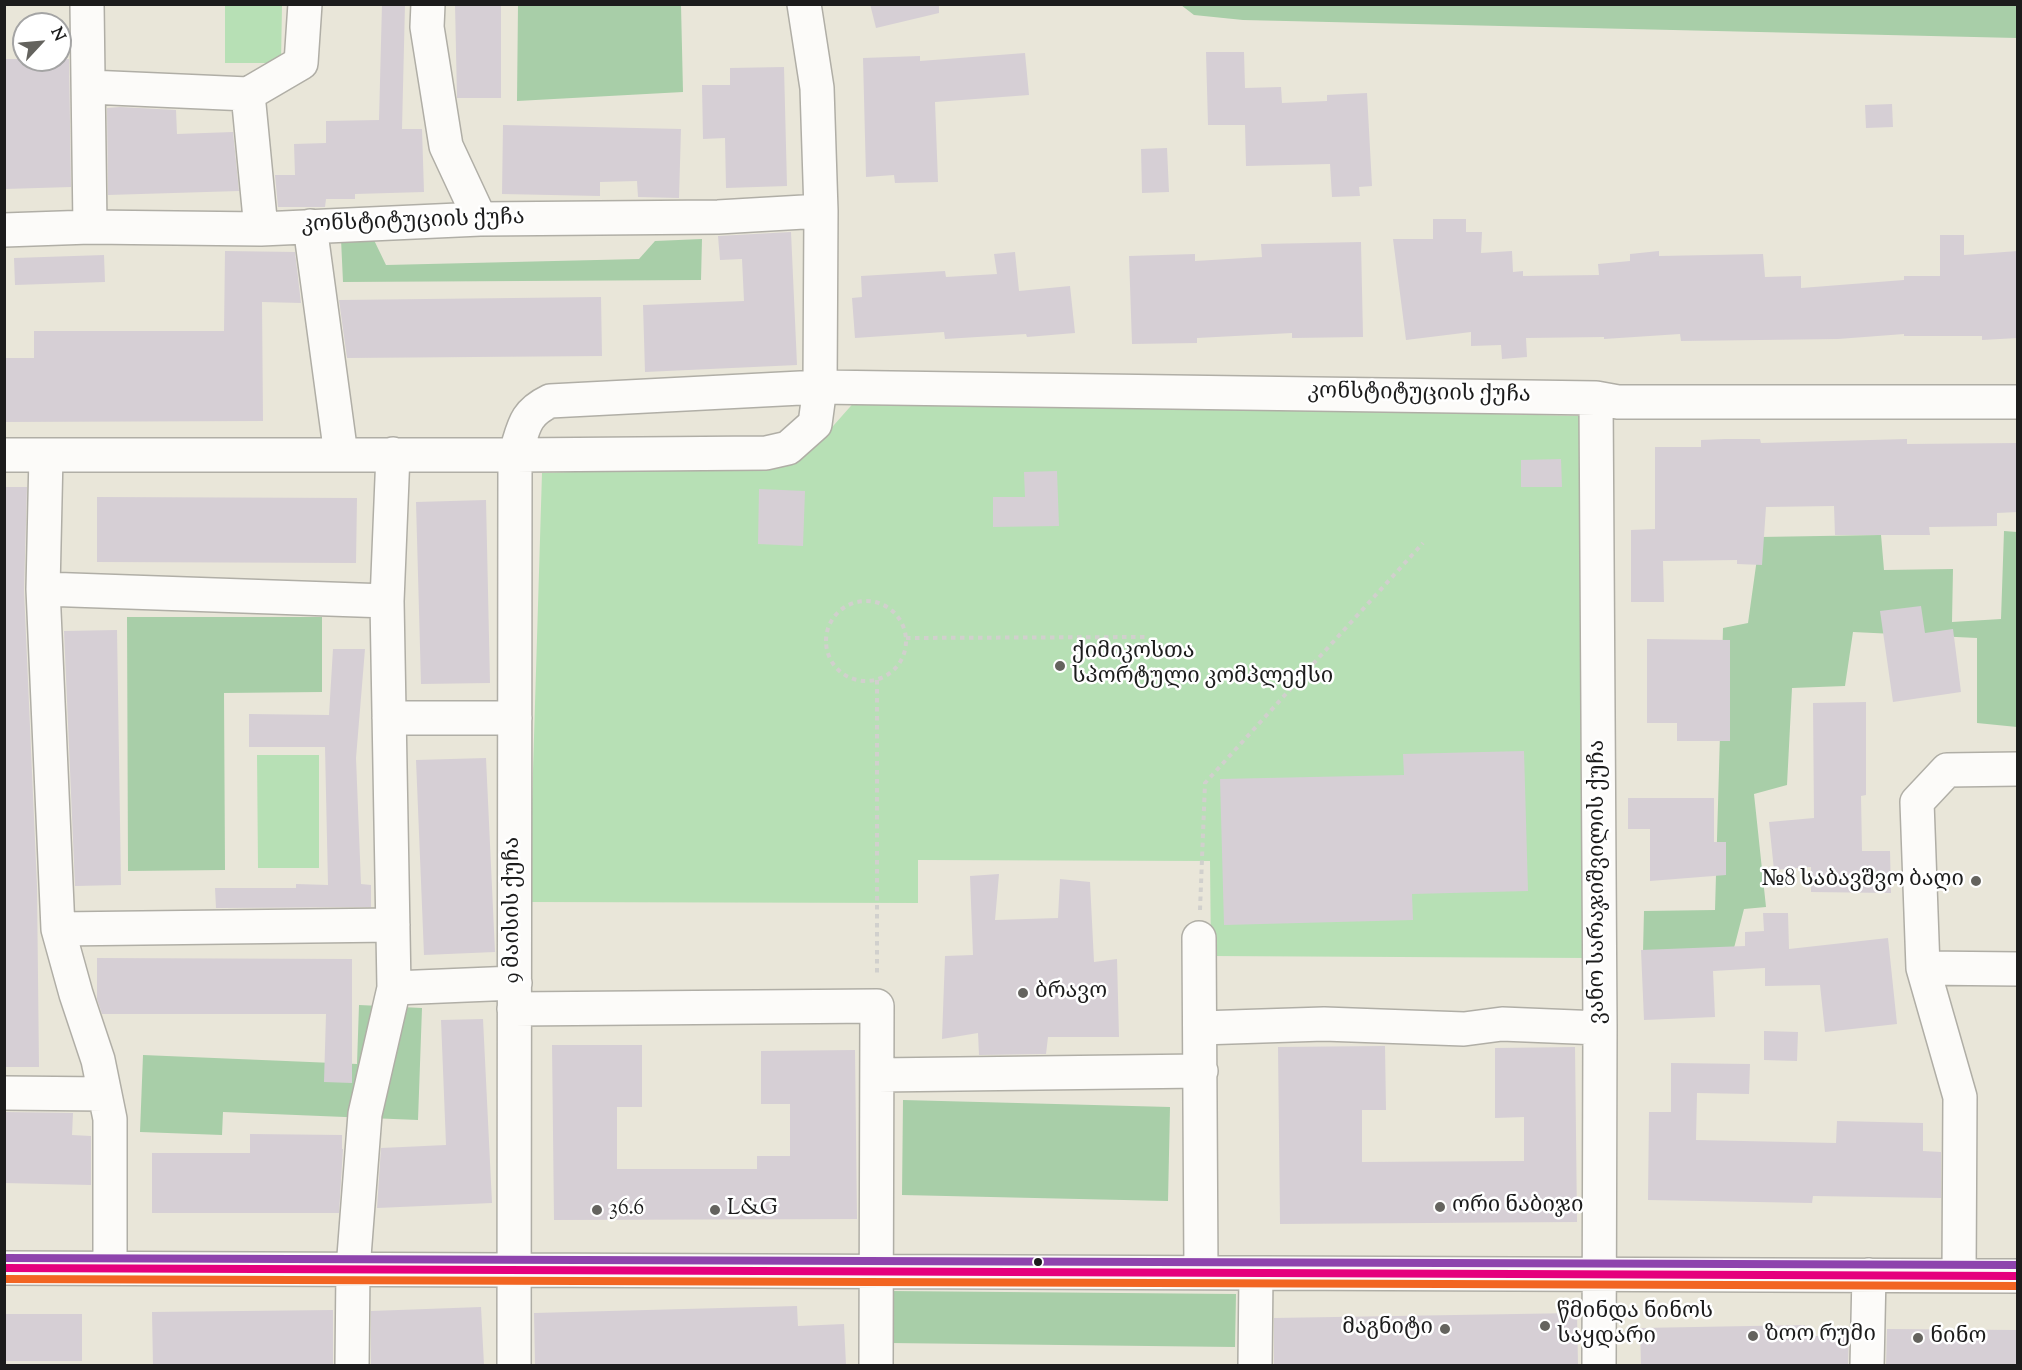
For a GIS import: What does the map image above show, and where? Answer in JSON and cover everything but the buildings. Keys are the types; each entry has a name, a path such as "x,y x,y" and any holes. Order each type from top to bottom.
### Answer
{"street":[{"path":"87,4 90,227"},
{"path":"89,87 248,94 301,63 305,4"},
{"path":"428,4 427,27 446,146 480,219"},
{"path":"4,455 766,453 788,448 815,424 820,387 821,211 817,88 804,4"},
{"path":"248,94 261,229"},
{"name":"კონსტიტუციის ქუჩა","path":"4,230 90,227 261,229 480,219 718,217 821,211"},
{"path":"310,226 341,455"},
{"name":"კონსტიტუციის ქუჩა","path":"514,455 527,419 535,408 550,401 820,387 1596,398 1618,402 2018,402"},
{"name":"ვანო სარაჯიშვილის ქუჩა","path":"1596,398 1600,1028 1599,1365"},
{"path":"352,1365 353,1269 365,1114 394,988 387,601 393,454"},
{"path":"46,455 43,589 58,929 98,1060 110,1119 110,1268"},
{"name":"9 მაისის ქუჩა","path":"514,455 514,1365"},
{"path":"43,589 387,601"},
{"path":"389,718 514,718"},
{"path":"1959,1275 1960,1097 1923,968 1917,802 1947,770 2018,769"},
{"path":"58,929 393,925"},
{"path":"1199,938 1201,1272"},
{"path":"1923,968 2018,969"},
{"path":"394,988 514,996 877,1006 876,1365"},
{"path":"1200,1028 1323,1024 1464,1029 1502,1024 1600,1028"},
{"path":"878,1075 1201,1071"},
{"path":"4,1094 104,1094"},
{"path":"4,1268 2018,1276"},
{"path":"1255,1365 1256,1273"},
{"path":"1867,1365 1869,1275"}],"path":[{"path":"1199,938 1205,783 1423,543"},
{"path":"861,601 886,606 896,614 903,625 906,638 905,652 899,665 877,681 856,680 838,670 830,659 826,646 826,634 831,622 849,605 861,601"},
{"path":"906,638 1147,637"},
{"path":"877,681 877,1006"}],"green space":[{"path":"2017,4 2017,38 1243,20 1194,15 1181,5"},
{"path":"225,5 282,5 281,63 225,63"},
{"path":"518,5 681,5 683,92 517,101"},
{"path":"373,238 386,265 639,259 655,241 702,239 701,280 343,282 341,239"},
{"name":"ქიმიკოსთა სპორტული კომპლექსი","path":"857,399 1580,416 1589,958 1211,956 1210,861 918,860 918,903 529,902 542,473 780,464 826,434"},
{"path":"2004,531 2017,532 2017,727 1977,723 1977,638 1853,632 1845,686 1792,688 1787,785 1754,794 1766,907 1744,909 1734,948 1643,952 1644,911 1715,910 1723,628 1748,623 1760,537 1881,535 1884,570 1953,569 1952,622 2001,619"},
{"path":"127,617 322,617 322,692 224,693 225,870 128,871"},
{"path":"257,755 319,755 319,868 258,868"},
{"path":"359,1005 422,1008 418,1120 223,1112 222,1135 140,1132 143,1055 357,1064"},
{"path":"903,1100 1170,1107 1168,1201 902,1195"},
{"path":"890,1291 1236,1294 1235,1347 890,1343"}],"transit line":[{"path":"4,1258 2018,1265"},
{"path":"4,1268 2018,1276"},
{"path":"4,1279 2018,1286"}],"place":[{"name":"ქიმიკოსთა სპორტული კომპლექსი","path":"1060,666"},
{"name":"№8 საბავშვო ბაღი","path":"1976,881"},
{"name":"ბრავო","path":"1023,993"},
{"name":"ორი ნაბიჯი","path":"1440,1207"},
{"name":"36.6","path":"597,1210"},
{"name":"L&G","path":"715,1210"},
{"name":"წმინდა ნინოს საყდარი","path":"1545,1326"},
{"name":"მაგნიტი","path":"1445,1329"},
{"name":"ზოო რუმი","path":"1753,1336"},
{"name":"ნინო","path":"1918,1338"}]}
